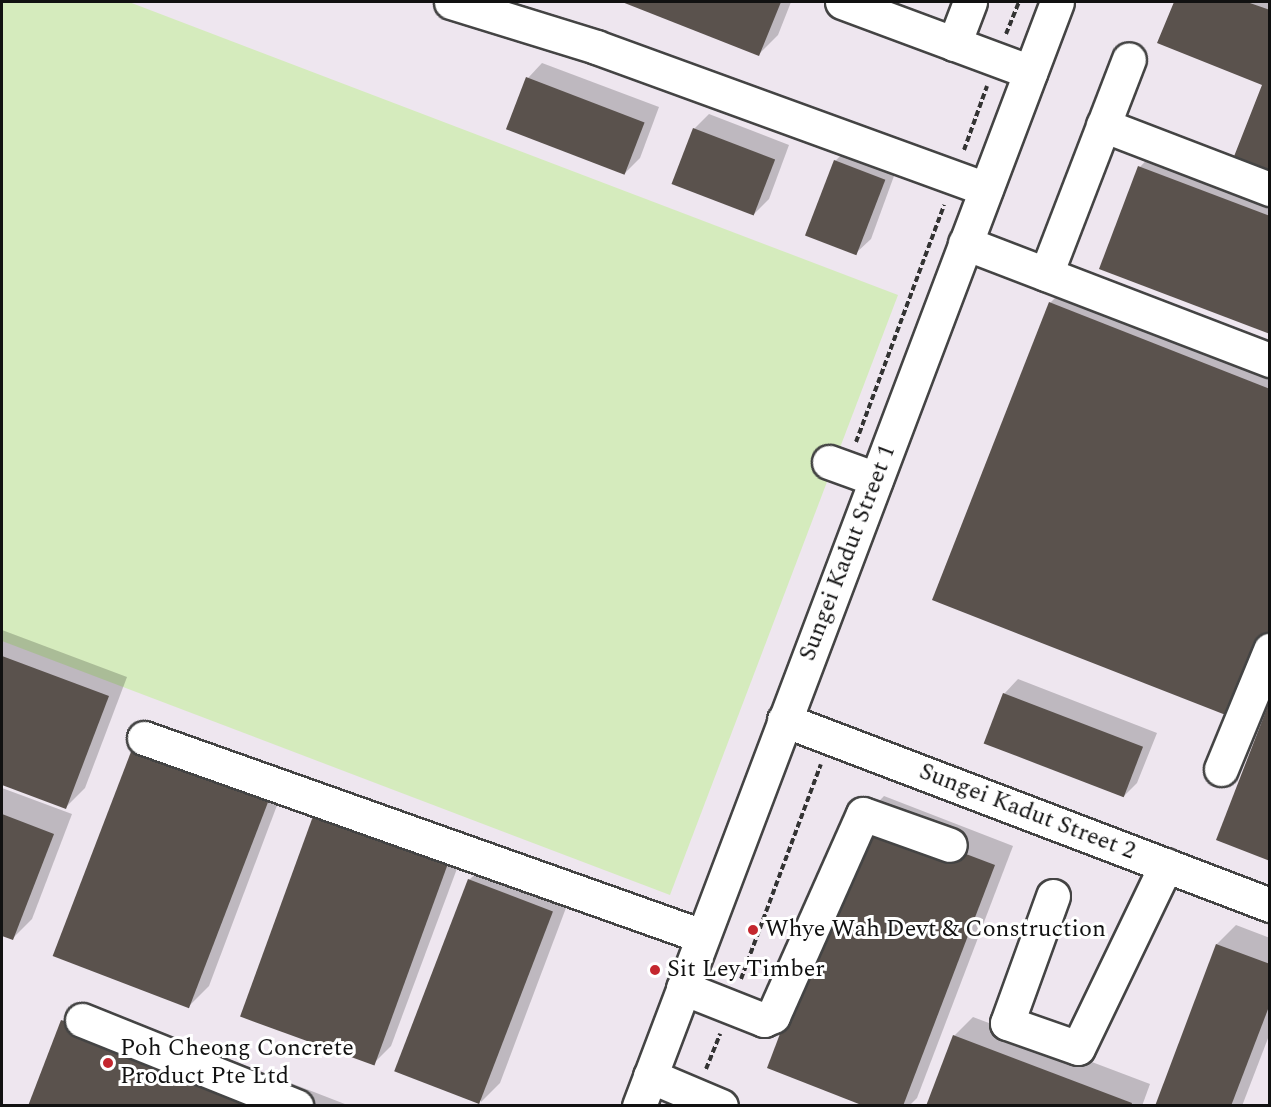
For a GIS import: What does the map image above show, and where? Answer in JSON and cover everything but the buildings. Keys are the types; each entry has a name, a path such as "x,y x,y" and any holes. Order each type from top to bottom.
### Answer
{"street":[{"path":"451,2 596,47 986,189"},
{"path":"842,2 1030,72"},
{"path":"954,44 970,2"},
{"name":"Sungei Kadut Street 1","path":"644,1091 784,720 850,470 965,243 1057,2"},
{"path":"1046,274 1129,59"},
{"path":"1103,125 1269,189"},
{"path":"965,243 1269,360"},
{"path":"1221,769 1269,650"},
{"name":"Sungei Kadut Street 2","path":"784,720 831,736 1269,905"},
{"path":"144,738 702,936"},
{"path":"683,988 764,1020 777,1012 863,814 950,846"},
{"path":"1053,896 1007,1023 1078,1048 1166,865"},
{"path":"82,1020 296,1106"},
{"path":"644,1091 708,1100"}],"path":[{"path":"850,470 1019,2"},
{"path":"708,1100 731,1007 831,736"}],"shaded area":[{"path":"117,2 1269,2 1269,1105 2,1105 2,306"}],"green space":[{"path":"2,2 129,2 898,295 670,895 2,641"}],"place":[{"name":"Whye Wah Devt & Construction","path":"753,930"},
{"name":"Sit Ley Timber","path":"655,970"},
{"name":"Poh Cheong Concrete Product Pte Ltd","path":"108,1063"}]}
